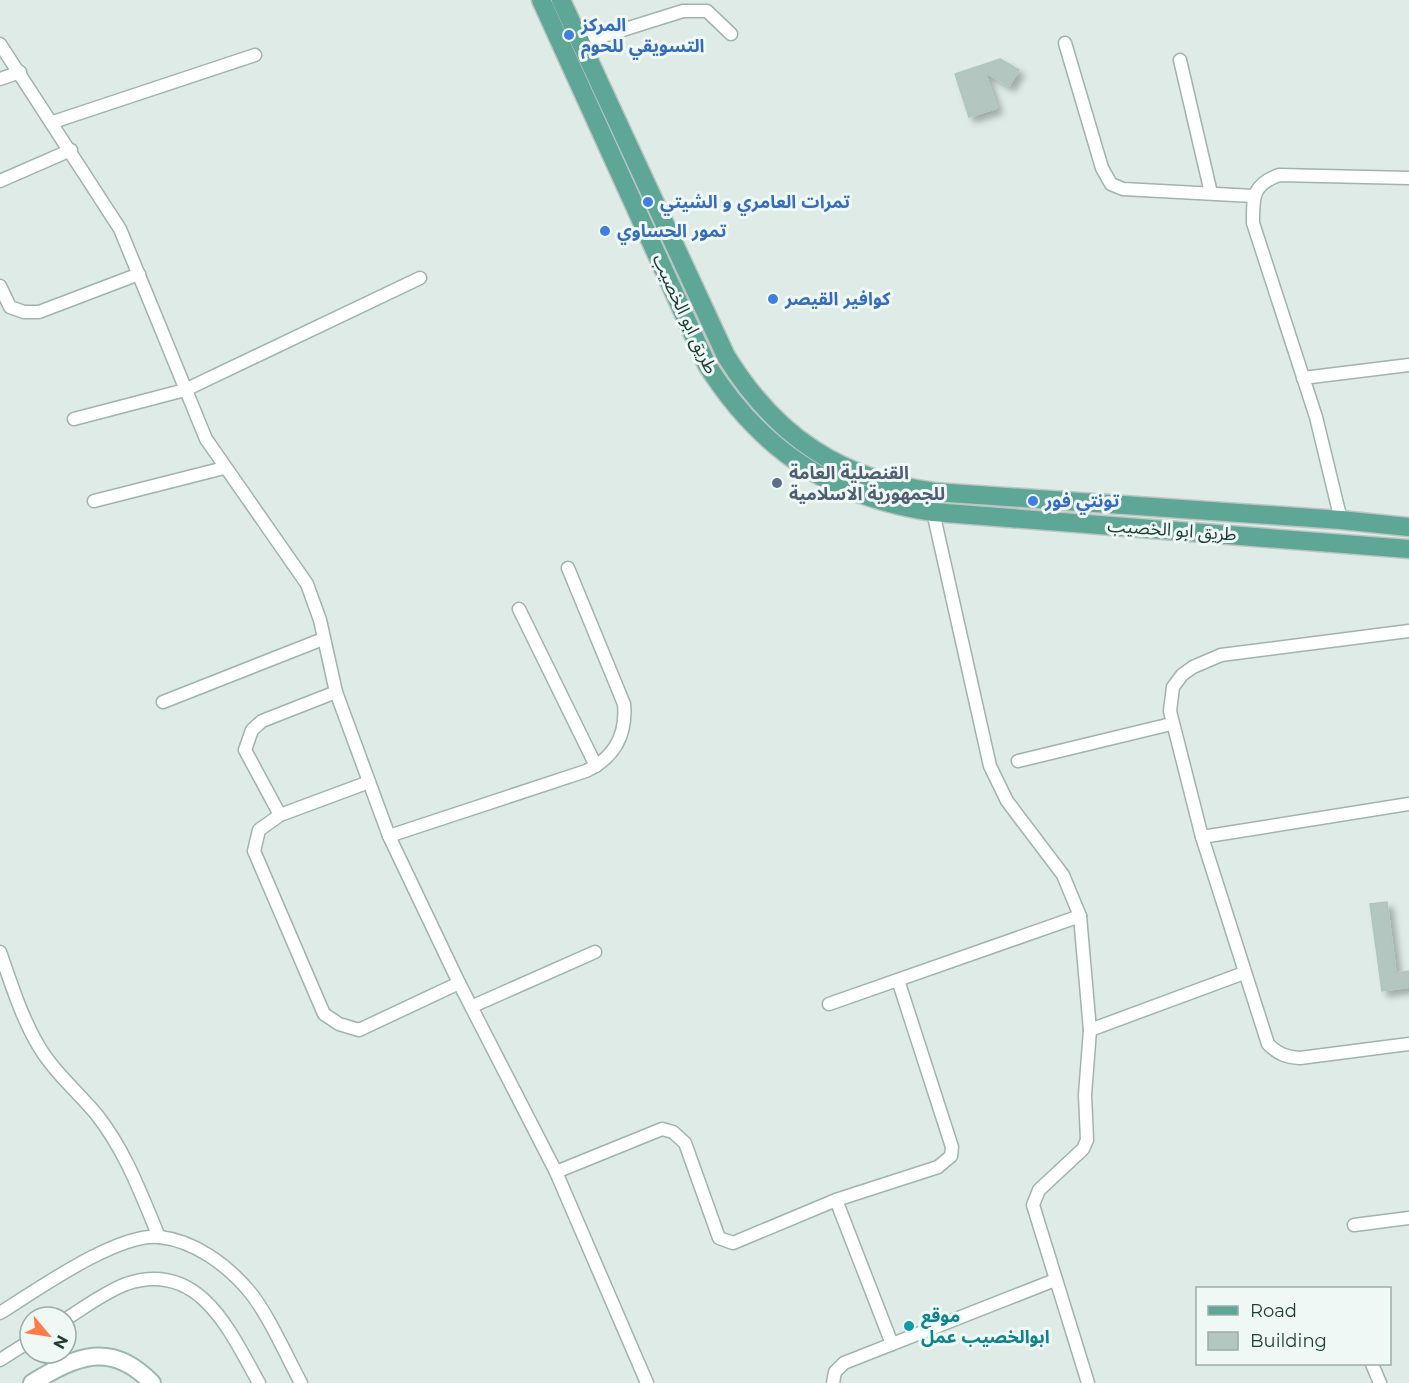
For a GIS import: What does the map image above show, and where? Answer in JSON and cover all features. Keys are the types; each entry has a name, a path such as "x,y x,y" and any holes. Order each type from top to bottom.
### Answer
{"main road":[{"name":"طريق ابو الخصيب","path":"541,0 694,340 722,389 752,425 779,450 826,480 878,501 933,512 1409,549"},
{"name":"طريق ابو الخصيب","path":"561,0 726,356 761,406 786,430 814,451 860,475 910,489 1341,520 1409,527"},
{"path":"1235,534 1236,513"},
{"path":"32,1383 66,1362 106,1355 139,1370 152,1383"}],"street":[{"path":"581,43 682,11 698,10 708,11 731,34"},
{"path":"1065,43 1104,174 1111,184 1123,189 1253,196"},
{"path":"0,44 53,122 120,229 206,439 224,468 307,584 320,620 336,692 389,836 459,983 473,1006 556,1172 647,1383"},
{"path":"53,122 255,55"},
{"path":"1180,60 1211,193"},
{"path":"0,79 20,72"},
{"path":"0,181 71,150"},
{"path":"1341,520 1316,417 1253,223 1253,196 1266,180 1279,175 1409,178"},
{"path":"0,286 10,307 24,312 39,312 139,274"},
{"path":"74,419 185,390 420,278"},
{"path":"1303,378 1409,365"},
{"path":"94,501 224,468"},
{"path":"933,512 990,766 1007,801 1063,875 1080,916 1090,1030 1085,1095 1087,1140 1083,1149 1039,1190 1033,1205 1088,1383"},
{"path":"389,836 597,766 620,739 626,716 624,704 568,568"},
{"path":"519,609 597,766"},
{"path":"1409,631 1244,651 1205,661 1182,675 1173,687 1170,704 1171,723 1202,837 1262,1034 1268,1044 1277,1053 1288,1058 1409,1044"},
{"path":"163,702 323,639"},
{"path":"280,816 245,750 252,730 262,721 336,692"},
{"path":"1018,761 1171,723"},
{"path":"369,782 280,816 259,830 254,851 324,1014 339,1024 359,1030 459,983"},
{"path":"1202,837 1409,804"},
{"path":"829,1004 1080,916"},
{"path":"0,952 18,1003 38,1045 98,1116 122,1150 134,1173 159,1237"},
{"path":"473,1006 596,952"},
{"path":"1090,1030 1245,974"},
{"path":"556,1172 662,1129 673,1132 684,1143 719,1238 733,1243 836,1200 938,1167 951,1156 951,1147 898,980"},
{"path":"836,1200 892,1344"},
{"path":"1354,1225 1409,1218"},
{"path":"0,1312 87,1259 122,1244 159,1237 183,1243 217,1260 250,1292 301,1383"},
{"path":"78,1312 125,1284 150,1279 174,1281 197,1291 216,1312 259,1383"},
{"path":"832,1383 836,1372 844,1363 1055,1280"},
{"path":"0,1360 18,1349"},
{"path":"1372,1365 1380,1383"}],"building":[{"path":"1000,59 1019,70 1009,86 985,72 997,108 969,117 955,74"},
{"path":"1387,902 1396,973 1409,971 1409,987 1382,991 1370,904"}],"place":[{"name":"المركز التسويقي للحوم","path":"569,35"},
{"name":"تمرات العامري و الشيتي","path":"648,202"},
{"name":"تمور الحساوي","path":"605,231"},
{"name":"كوافير القيصر","path":"773,299"},
{"name":"القنصلية العامة للجمهورية الاسلامية","path":"777,483"},
{"name":"تونتي فور","path":"1033,501"},
{"name":"موقع ابوالخصيب عمل","path":"909,1326"}]}
